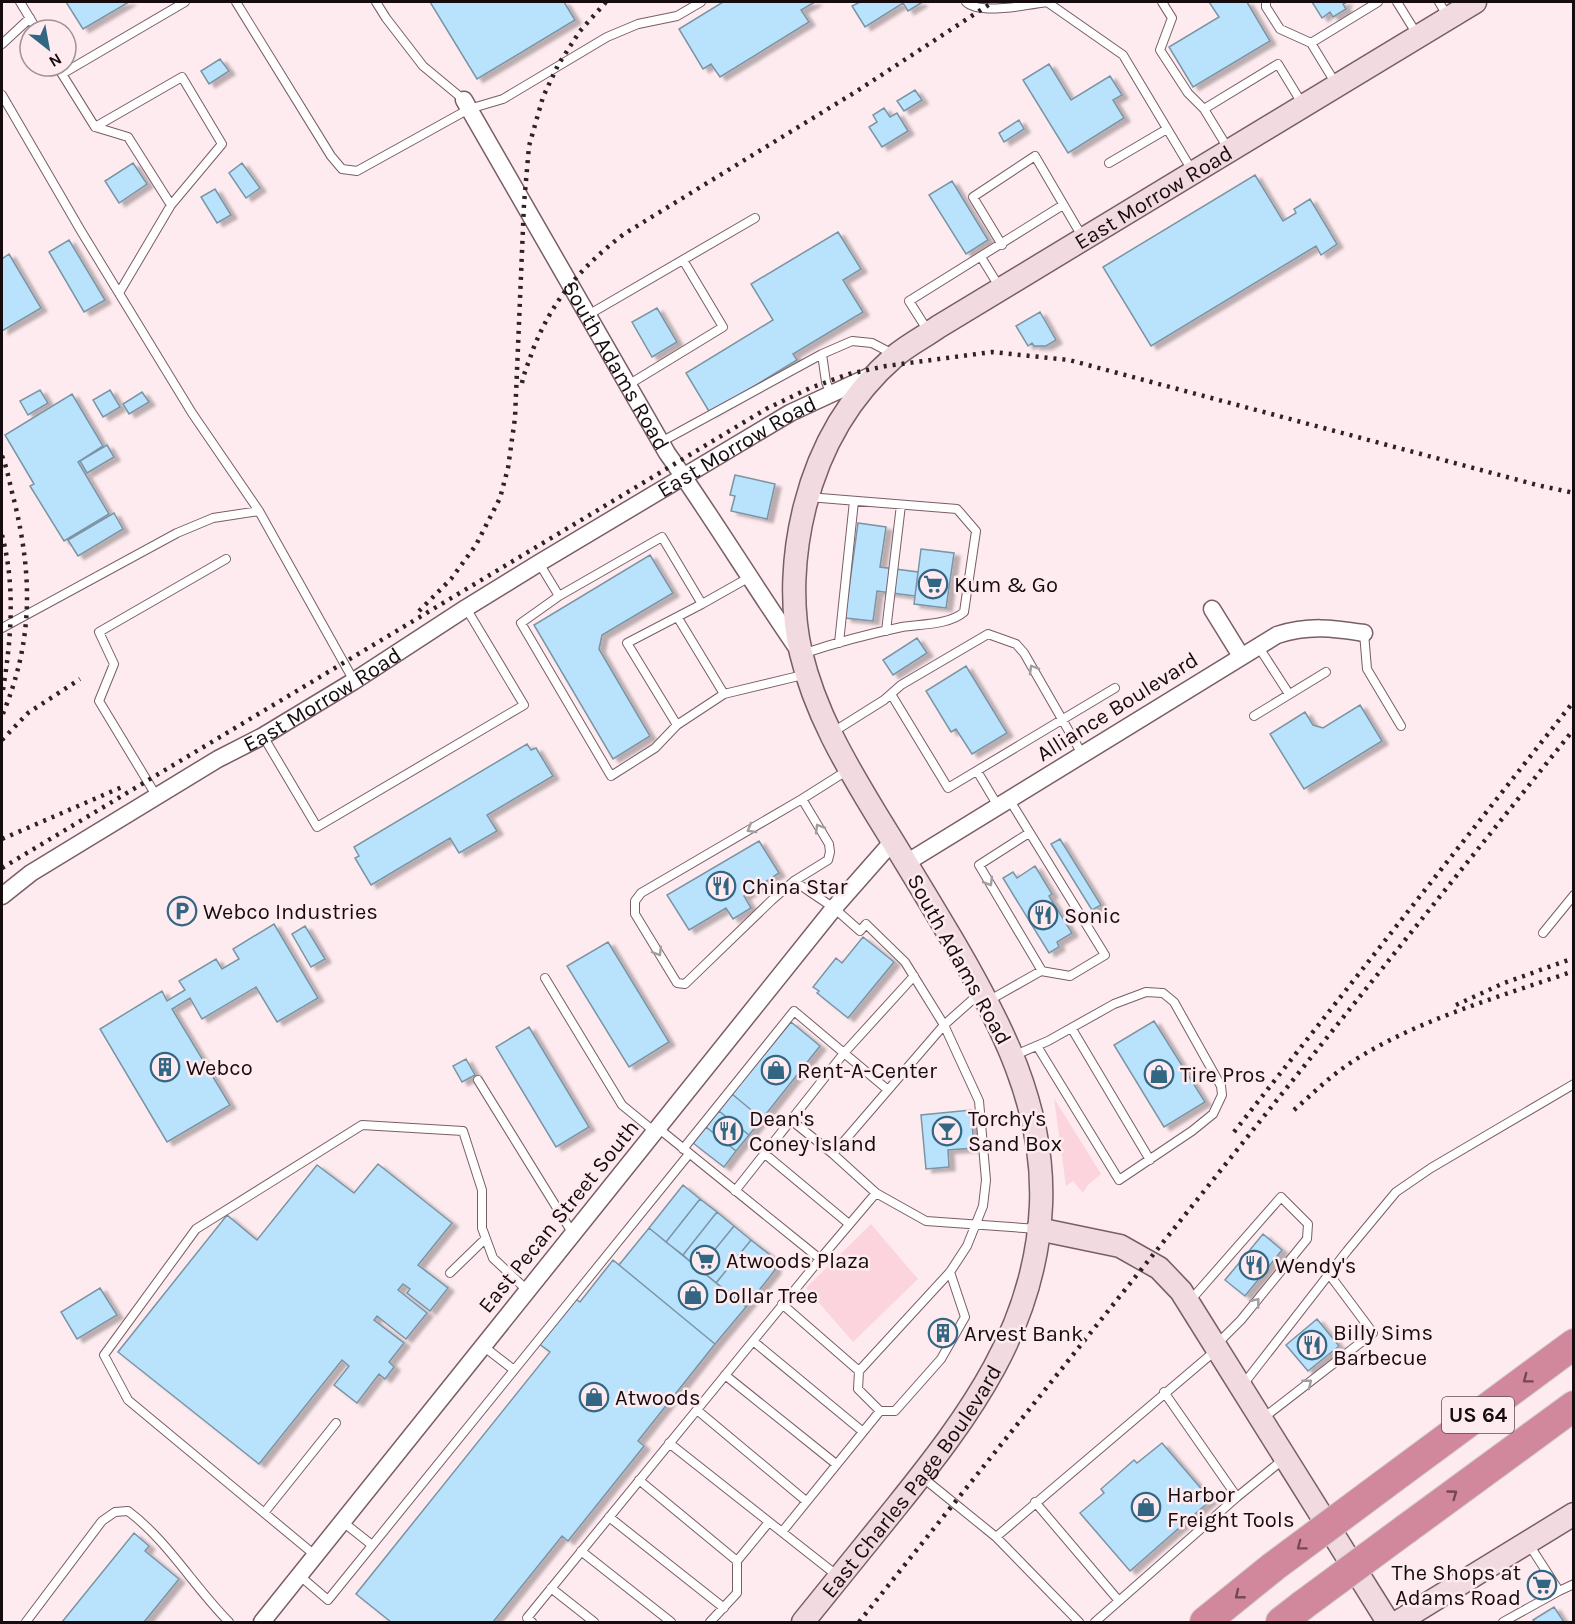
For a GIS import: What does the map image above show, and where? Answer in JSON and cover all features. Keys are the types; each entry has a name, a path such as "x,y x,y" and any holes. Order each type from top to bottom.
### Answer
{"highway":[{"name":"US 64","path":"1205,1623 1273,1567 1574,1344"},
{"name":"US 64","path":"1292,1614 1574,1406"}],"main road":[{"name":"East Morrow Road","path":"879,371 929,333 1418,36 1443,10 1475,2"},
{"name":"South Adams Road","path":"879,371 850,404 826,444 814,472 798,532 795,603 804,664 830,734 985,996 1013,1056 1033,1115 1041,1193 1038,1229"},
{"path":"1038,1229 1100,1241 1134,1253 1158,1268 1181,1291 1388,1623"},
{"name":"East Charles Page Boulevard","path":"803,1623 921,1476 976,1401 1008,1341 1028,1288 1038,1229"},
{"path":"1398,1623 1574,1514"}],"street":[{"name":"South Adams Road","path":"466,105 661,442 804,664"},
{"name":"East Morrow Road","path":"2,896 31,873 218,759 263,736 354,681 539,563 790,413 879,371"},
{"path":"1212,609 1241,656"},
{"name":"Alliance Boulevard","path":"906,863 1277,636 1298,629 1323,627 1364,633"},
{"name":"East Pecan Street South","path":"262,1623 834,908 893,841"}],"lane":[{"path":"20,2 30,18"},
{"path":"78,60 185,2"},
{"path":"236,2 331,156 342,169 357,171 466,105 503,99 607,37 638,24 677,16 701,2"},
{"path":"376,2 423,66 466,105"},
{"path":"966,2 970,5 1001,9 1047,2 1123,55 1193,172"},
{"path":"1162,2 1172,18 1160,50 1188,93 1204,109 1229,150"},
{"path":"1266,2 1266,7 1280,29 1311,43 1337,85"},
{"path":"1311,43 1378,2"},
{"path":"1397,2 1418,36"},
{"path":"2,45 18,30"},
{"path":"1204,109 1278,64 1304,105"},
{"path":"95,127 182,76 222,144 171,205 119,293"},
{"path":"65,78 95,127 128,137 171,205"},
{"path":"2,95 192,413 259,511 354,681"},
{"path":"1109,162 1167,129"},
{"path":"1002,245 974,197 1035,156 1083,239"},
{"path":"929,333 909,301 1063,205"},
{"path":"588,315 755,218"},
{"path":"981,257 1000,289"},
{"path":"628,385 723,327 683,260"},
{"path":"661,442 822,354 852,341 872,343 896,356"},
{"path":"822,354 826,382 831,394"},
{"path":"702,604 662,537 560,597 521,623 611,776 655,748 677,724 724,694 804,664 839,643 886,631 957,618 964,612 976,531 957,509 807,497"},
{"path":"839,643 854,501"},
{"path":"886,631 902,505"},
{"path":"2,628 177,533 213,518 259,511"},
{"path":"157,796 99,701 114,664 99,632 226,559"},
{"path":"539,563 560,597"},
{"path":"677,724 627,643 678,618 748,578"},
{"path":"263,736 317,827 524,705 466,608"},
{"path":"678,618 724,694"},
{"path":"1364,633 1367,669 1401,726"},
{"path":"830,734 902,685 988,634 1016,644 1024,654 1082,754"},
{"path":"1258,646 1289,694"},
{"path":"1254,716 1326,672"},
{"path":"891,694 948,788 1115,688"},
{"path":"802,799 829,844 828,860 794,881 772,900 685,984 677,983 635,914 635,902 641,893 849,769"},
{"path":"833,1154 944,1025 985,996 1042,971 1070,976 1105,955 1029,833 976,771"},
{"path":"1029,833 979,865 1042,971"},
{"path":"794,881 834,908 860,931 866,924 906,962 944,1025 979,1101 986,1180 983,1206 977,1225 950,1272 860,1371 858,1389 880,1411 895,1412 941,1359 965,1317 950,1272"},
{"path":"1543,933 1574,895"},
{"path":"735,1191 844,1053 914,976"},
{"path":"545,978 622,1106 686,1151 820,1259"},
{"path":"1013,1056 1072,1029 1114,1004 1146,992 1163,993 1174,1002 1221,1086 1222,1095 1213,1114 1192,1131 1119,1180 1037,1046"},
{"path":"300,1576 328,1600 514,1370 795,1011 888,1090"},
{"path":"1072,1029 1150,1160"},
{"path":"478,1080 573,1234"},
{"path":"1242,1387 1396,1192 1431,1168 1574,1084"},
{"path":"791,1120 876,1193 926,1221 1038,1229"},
{"path":"315,1556 128,1400 104,1355 196,1229 362,1125 463,1131 482,1190 482,1228 485,1239 493,1258 528,1291"},
{"path":"765,1154 849,1224"},
{"path":"532,1623 527,1618 551,1588 782,1304 876,1193"},
{"path":"996,1537 1217,1347 1307,1239 1308,1224 1281,1197 1189,1303"},
{"path":"450,1273 485,1239"},
{"path":"1261,1419 1373,1333 1329,1274"},
{"path":"782,1304 860,1371"},
{"path":"753,1341 862,1431"},
{"path":"483,1346 514,1370"},
{"path":"725,1375 836,1464"},
{"path":"1164,1392 1237,1497"},
{"path":"697,1410 807,1501"},
{"path":"782,1533 880,1411"},
{"path":"264,1513 336,1423"},
{"path":"669,1443 839,1577"},
{"path":"1095,1623 1237,1497 1285,1458"},
{"path":"921,1476 996,1537 1078,1623"},
{"path":"639,1480 737,1561"},
{"path":"1035,1502 1119,1601"},
{"path":"26,1623 102,1521 115,1512 128,1510 164,1546 229,1623"},
{"path":"609,1517 724,1608"},
{"path":"343,1522 372,1545"},
{"path":"710,1623 736,1593 737,1561 769,1522"},
{"path":"1527,1542 1559,1591"},
{"path":"581,1551 671,1623"},
{"path":"1503,1623 1574,1584"},
{"path":"551,1588 594,1623"}],"shaded area":[{"path":"1054,1098 1101,1174 1088,1185 1083,1193 1073,1181 1066,1186"},
{"path":"871,1224 918,1279 853,1342 806,1288"}],"building":[{"path":"66,2 129,2 83,29"},
{"path":"430,2 564,2 575,20 477,79"},
{"path":"723,2 815,2 801,10 809,22 720,77 711,64 703,69 679,29"},
{"path":"860,2 921,3 908,11 903,3 865,27 852,6"},
{"path":"1209,2 1247,2 1270,41 1193,87 1169,47 1219,17"},
{"path":"1312,2 1347,2 1343,4 1346,9 1333,17 1330,12 1322,18"},
{"path":"220,59 229,71 209,84 201,71"},
{"path":"1049,64 1071,100 1110,76 1122,95 1113,100 1124,118 1068,153 1023,80"},
{"path":"915,90 922,100 904,111 897,101"},
{"path":"884,108 890,117 897,113 908,131 882,147 869,127 877,122 873,115"},
{"path":"1019,120 1024,129 1004,142 999,133"},
{"path":"133,163 147,184 119,203 105,181"},
{"path":"242,163 260,188 246,198 229,173"},
{"path":"1255,175 1283,221 1296,213 1294,209 1310,199 1337,244 1321,255 1316,246 1151,346 1103,267"},
{"path":"952,181 988,240 966,254 929,195"},
{"path":"215,189 231,215 217,223 201,197"},
{"path":"838,232 861,269 843,280 863,312 793,354 797,360 710,413 686,373 773,320 751,284"},
{"path":"69,240 105,300 84,312 49,252"},
{"path":"9,254 41,308 2,331 2,259"},
{"path":"657,308 677,342 652,357 632,322"},
{"path":"1040,312 1056,340 1046,346 1034,346 1032,343 1028,346 1016,326"},
{"path":"40,390 48,403 28,415 20,401"},
{"path":"110,390 120,407 103,417 93,400"},
{"path":"142,392 149,402 129,414 123,404"},
{"path":"72,394 103,446 78,462 109,514 64,541 30,486 34,484 5,435"},
{"path":"107,445 114,457 87,473 80,461"},
{"path":"735,475 775,484 767,519 731,511 735,496 730,495"},
{"path":"114,513 123,529 78,556 68,540"},
{"name":"Kum & Go","path":"858,523 886,527 880,567 918,572 915,596 877,591 873,621 845,618"},
{"name":"Kum & Go","path":"921,549 954,553 946,608 914,604"},
{"path":"650,555 673,593 602,635 599,649 650,736 613,759 534,625"},
{"path":"917,638 927,653 893,675 883,660"},
{"path":"966,666 1007,733 972,754 956,729 951,732 926,691"},
{"path":"1360,705 1382,741 1304,789 1270,734 1305,712 1313,725 1323,728"},
{"path":"527,744 531,750 536,748 553,776 487,815 497,831 459,853 450,838 371,885 355,858 359,856 354,847"},
{"path":"1060,839 1101,905 1092,910 1051,844"},
{"name":"China Star","path":"759,841 779,873 744,896 751,908 733,919 726,908 689,930 667,895"},
{"name":"Sonic","path":"1035,866 1052,894 1049,896 1072,933 1057,942 1059,947 1049,953 1003,878 1013,872 1017,878"},
{"name":"Webco","path":"274,924 318,998 277,1022 256,987 202,1019 190,998 172,1009 230,1105 167,1142 100,1029 162,991 167,1001 185,990 179,981 216,959 222,969 239,959 233,949"},
{"path":"305,926 325,959 311,967 292,934"},
{"path":"863,937 894,962 848,1018 817,993 819,991 813,987 836,958 842,963"},
{"path":"608,942 669,1042 629,1067 567,966"},
{"name":"Tire Pros","path":"1154,1021 1205,1102 1164,1127 1114,1045"},
{"name":"Rent-A-Center","path":"791,1022 820,1046 762,1119 732,1094"},
{"path":"529,1027 589,1127 556,1147 496,1047"},
{"path":"466,1059 475,1075 462,1082 453,1066"},
{"path":"732,1094 762,1119 749,1135 719,1111"},
{"name":"Torchy's Sand Box","path":"971,1110 974,1148 948,1150 949,1167 926,1169 921,1115"},
{"name":"Dean's Coney Island","path":"719,1111 749,1135 736,1151 706,1127"},
{"path":"706,1127 736,1151 724,1167 693,1143"},
{"path":"378,1164 452,1223 418,1265 448,1288 430,1311 407,1293 410,1289 403,1284 398,1290 427,1313 406,1339 377,1316 374,1320 404,1343 389,1362 394,1367 385,1379 379,1374 357,1403 334,1385 349,1366 342,1360 259,1464 118,1352 227,1215 257,1240 317,1165 354,1193"},
{"path":"683,1185 700,1199 666,1242 649,1228"},
{"path":"700,1199 717,1212 683,1255 666,1242"},
{"path":"717,1212 734,1226 699,1269 683,1255"},
{"path":"734,1226 751,1240 716,1283 699,1269"},
{"name":"Dollar Tree","path":"649,1228 746,1307 715,1344 619,1265"},
{"name":"Wendy's","path":"1263,1234 1282,1250 1245,1296 1225,1280"},
{"path":"751,1240 774,1258 775,1270 746,1307 716,1283"},
{"name":"Atwoods","path":"613,1260 715,1344 638,1441 644,1446 568,1541 562,1536 493,1622 391,1622 356,1594 550,1352 538,1343 574,1298 580,1302"},
{"path":"100,1288 117,1315 77,1339 61,1312"},
{"name":"Billy Sims Barbecue","path":"1317,1319 1339,1346 1308,1371 1286,1345"},
{"name":"Arvest Bank","path":"943,1326 950,1330 943,1340 936,1336"},
{"name":"Harbor Freight Tools","path":"1162,1443 1211,1500 1130,1571 1080,1513 1104,1493 1101,1489 1134,1460 1137,1463"},
{"path":"134,1533 149,1546 145,1551 179,1579 144,1622 62,1622"},
{"path":"1554,1607 1564,1622 1535,1622 1533,1620"}],"railway":[{"path":"419,611 451,579 476,545 500,498 508,468 515,418 524,204 529,146 543,97 558,65 580,31 606,2"},
{"path":"522,383 532,352 549,316 569,286 609,246 624,234 857,91 993,2"},
{"path":"2,868 766,409 810,388 849,374 886,366 992,352 1069,360 1574,493"},
{"path":"2,456 20,529 27,583 27,610 20,662 2,716"},
{"path":"2,535 11,595 8,656 2,696"},
{"path":"2,740 28,713 80,679"},
{"path":"1234,1132 1574,701"},
{"path":"859,1622 1574,729"},
{"path":"2,839 122,787"},
{"path":"1456,1005 1504,983 1574,958"},
{"path":"1294,1110 1339,1071 1392,1039 1452,1013 1574,971"}],"place":[{"name":"Kum & Go","path":"933,584"},
{"name":"China Star","path":"721,886"},
{"name":"Webco Industries","path":"182,911"},
{"name":"Sonic","path":"1043,915"},
{"name":"Webco","path":"165,1067"},
{"name":"Rent-A-Center","path":"776,1070"},
{"name":"Tire Pros","path":"1159,1074"},
{"name":"Dean's Coney Island","path":"728,1131"},
{"name":"Torchy's Sand Box","path":"947,1131"},
{"name":"Atwoods Plaza","path":"705,1260"},
{"name":"Wendy's","path":"1254,1265"},
{"name":"Dollar Tree","path":"693,1295"},
{"name":"Arvest Bank","path":"943,1333"},
{"name":"Billy Sims Barbecue","path":"1312,1345"},
{"name":"Atwoods","path":"594,1397"},
{"name":"Harbor Freight Tools","path":"1146,1507"},
{"name":"The Shops at Adams Road","path":"1542,1585"}]}
